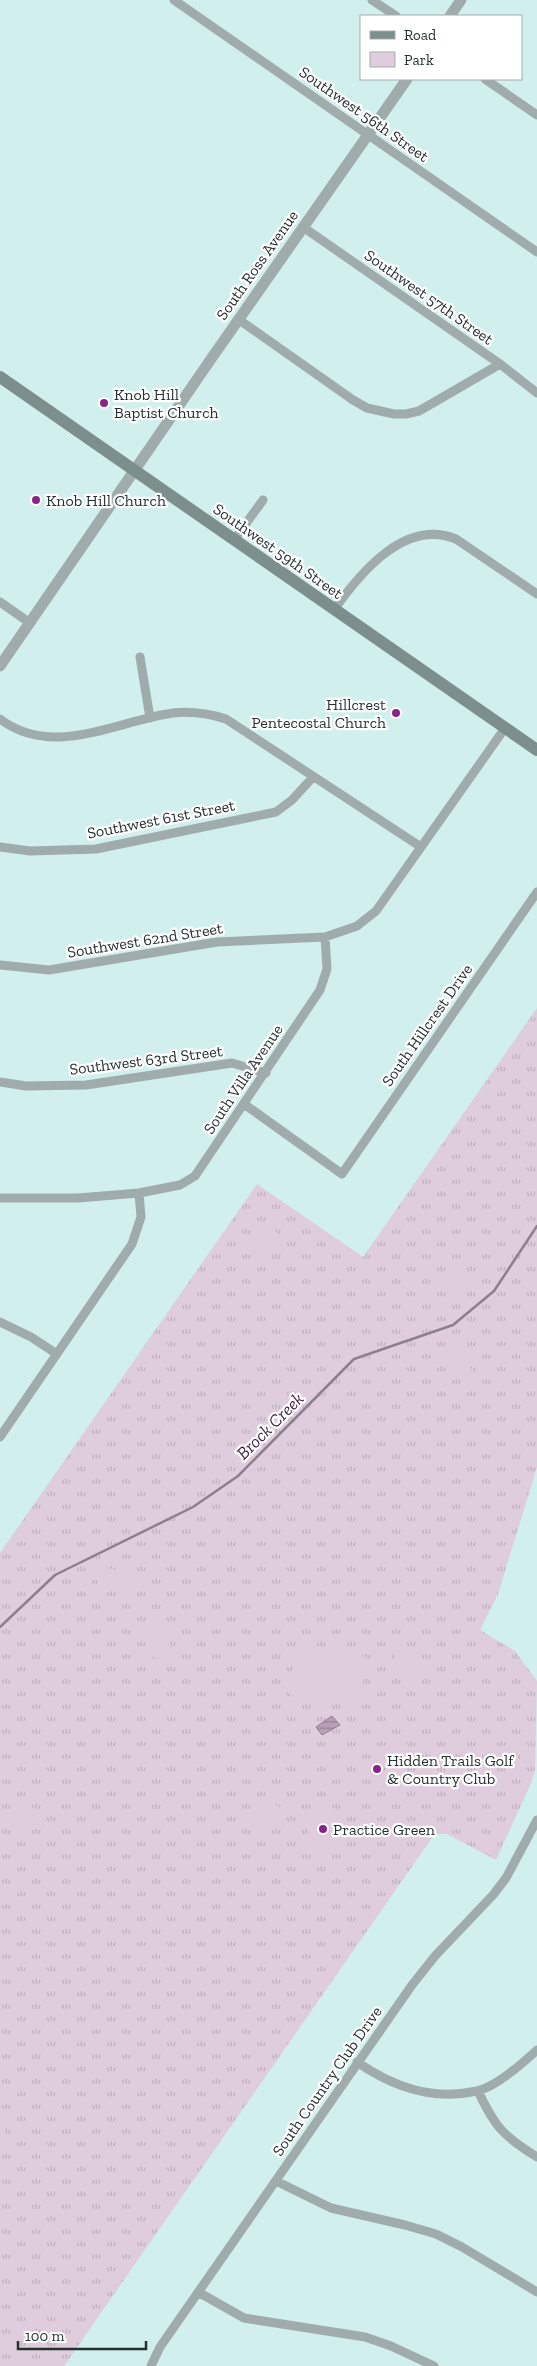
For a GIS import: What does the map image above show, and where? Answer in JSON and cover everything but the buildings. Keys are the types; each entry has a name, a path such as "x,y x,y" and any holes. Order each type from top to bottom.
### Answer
{"main road":[{"name":"Southwest 59th Street","path":"0,377 537,750"}],"street":[{"name":"Southwest 56th Street","path":"174,0 537,252"},
{"path":"372,0 394,15"},
{"path":"451,15 462,0"},
{"name":"South Ross Avenue","path":"0,666 238,319 406,80"},
{"path":"486,80 537,115"},
{"name":"Southwest 57th Street","path":"303,227 500,364 537,393"},
{"path":"238,319 353,400 367,408 387,413 406,414 419,411 500,364"},
{"path":"234,540 263,500"},
{"path":"334,610 355,581 376,560 402,544 428,534 442,534 456,539 537,594"},
{"path":"0,602 30,623"},
{"path":"140,657 150,718"},
{"path":"0,719 28,732 51,738 77,736 175,713 209,714 226,719 421,847"},
{"path":"325,937 345,931 367,919 385,898 505,728"},
{"name":"Southwest 61st Street","path":"0,847 30,851 96,849 276,812 292,800 313,777"},
{"name":"South Hillcrest Drive","path":"244,1104 342,1174 537,892"},
{"name":"Southwest 62nd Street","path":"0,966 49,970 217,942 325,937"},
{"name":"South Villa Avenue","path":"0,1198 78,1198 139,1193 180,1185 195,1176 320,990 326,969 325,937"},
{"name":"Southwest 63rd Street","path":"0,1082 26,1086 86,1085 232,1063 266,1073"},
{"path":"0,1437 132,1244 141,1217 139,1193"},
{"path":"0,1322 31,1337 57,1354"},
{"name":"South Country Club Drive","path":"150,2366 160,2347 357,2062 435,1956 493,1895 506,1878 537,1820"},
{"path":"357,2062 373,2073 407,2090 441,2094 478,2091 502,2077 537,2050"},
{"path":"478,2091 491,2119 501,2132 537,2157"},
{"path":"276,2181 331,2208 436,2234 462,2247 537,2292"},
{"path":"198,2292 244,2318 365,2338 391,2346 434,2366"}],"green space":[{"name":"Hidden Trails Golf & Country Club","path":"537,1008 537,1467 498,1594 480,1630 515,1651 537,1681 535,1769 532,1781 496,1860 447,1834 436,1834 429,1842 64,2366 0,2366 0,1553 257,1184 363,1257"},
{"path":"262,1222 279,1234 281,1238 268,1253 260,1250 252,1234 255,1226"},
{"path":"447,1270 461,1278 463,1286 460,1290 444,1292 436,1285 440,1273"},
{"path":"461,1345 466,1346 470,1351 469,1361 472,1371 468,1377 458,1376 452,1369 452,1351"},
{"path":"110,1568 132,1577 134,1585 103,1592 99,1589 96,1578 102,1570"},
{"path":"155,1625 164,1628 169,1646 166,1655 159,1659 151,1656 147,1650 151,1640 150,1630"},
{"path":"403,1647 409,1650 420,1667 417,1675 400,1676 395,1672 394,1653 397,1649"},
{"path":"296,1649 366,1657 360,1704 290,1695"},
{"path":"266,1800 282,1808 281,1819 264,1824 255,1822 251,1816 256,1806"},
{"name":"Practice Green","path":"330,1806 339,1815 335,1828 335,1843 327,1850 314,1853 309,1848 309,1829 315,1817"},
{"path":"32,1807 41,1813 43,1824 40,1828 21,1833 15,1828 13,1820 17,1814"},
{"path":"0,2123 5,2127 7,2140 0,2153"}],"shaded area":[{"path":"332,1716 340,1725 322,1735 316,1727"}],"waterway":[{"name":"Brock Creek","path":"0,1627 55,1575 193,1507 238,1476 354,1359 453,1325 494,1291 537,1226"}],"place":[{"name":"Knob Hill Baptist Church","path":"104,403"},
{"name":"Knob Hill Church","path":"36,500"},
{"name":"Hillcrest Pentecostal Church","path":"396,713"},
{"name":"Hidden Trails Golf & Country Club","path":"377,1769"},
{"name":"Practice Green","path":"323,1829"}]}
